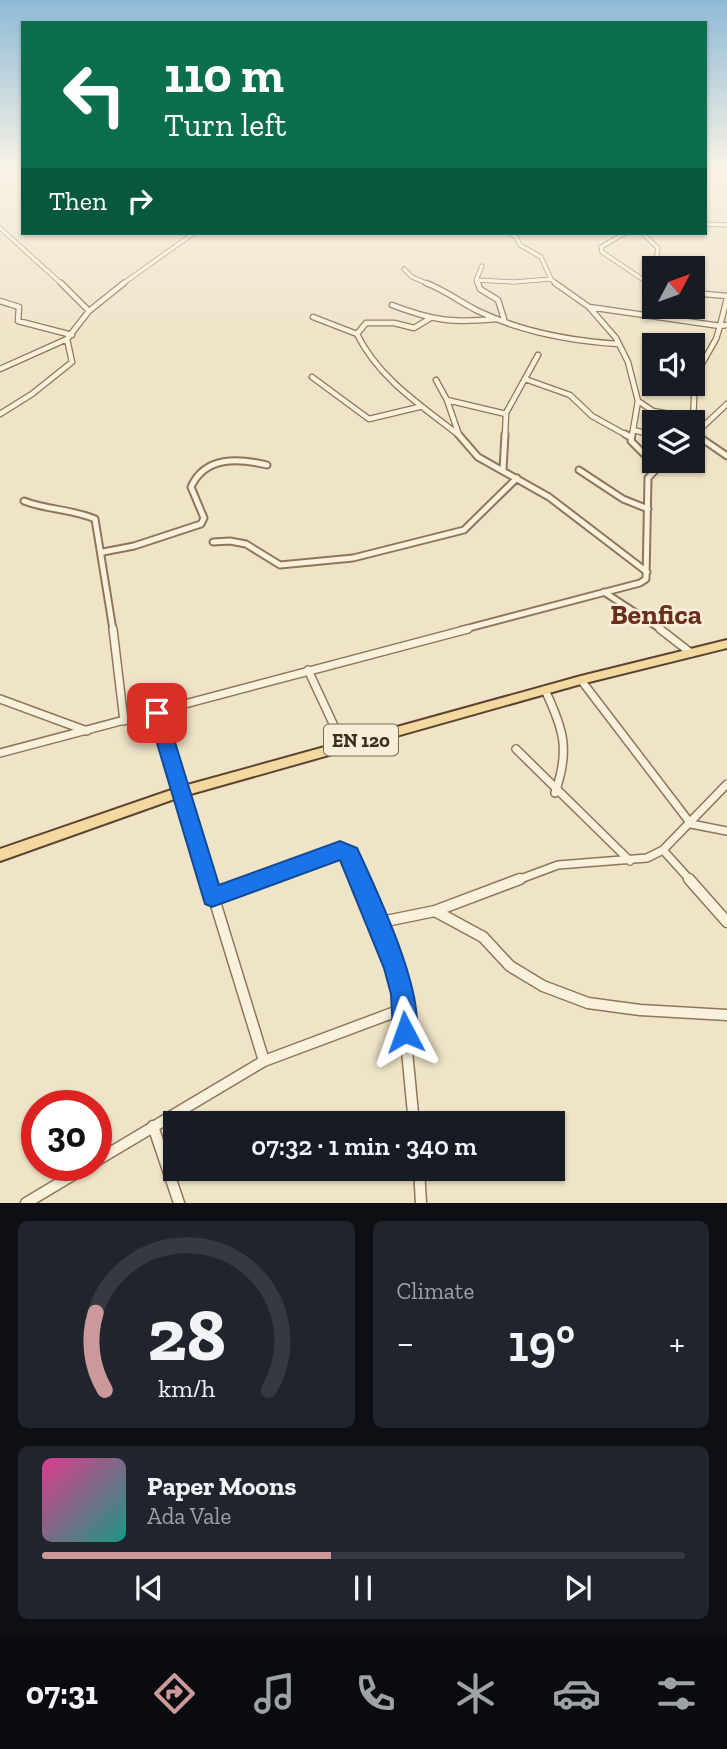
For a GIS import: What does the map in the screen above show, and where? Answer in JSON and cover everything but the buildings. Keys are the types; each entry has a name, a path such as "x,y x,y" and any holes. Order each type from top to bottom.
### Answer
{"main road":[{"name":"EN 120","path":"0,855 180,792 581,680 727,644"}],"street":[{"path":"707,224 727,225"},
{"path":"0,228 27,250 89,311"},
{"path":"0,369 70,337 89,311 115,289 163,258 192,235"},
{"path":"512,235 520,245 541,257 551,279 564,292 589,307 619,344 628,362 638,401 630,438"},
{"path":"622,235 600,249 642,280"},
{"path":"644,235 658,248 657,256"},
{"path":"482,266 476,280 480,289 498,300 502,319"},
{"path":"404,269 413,278 449,293 480,312 563,337 619,344"},
{"path":"476,280 514,282 551,279"},
{"path":"695,410 695,376 716,339 727,297 705,294"},
{"path":"0,300 19,307 18,321 70,337"},
{"path":"392,305 429,319 466,322 502,319"},
{"path":"589,307 727,325"},
{"path":"313,317 357,334 364,348 419,407 459,435 478,457 517,478 589,525 647,572"},
{"path":"357,334 366,323 394,323 414,328 429,319"},
{"path":"0,414 32,394 72,362 70,337"},
{"path":"503,470 506,414 538,355"},
{"path":"312,377 328,393 356,408 369,419 383,418 398,410 419,407"},
{"path":"525,379 570,395 592,416 630,438 642,453"},
{"path":"436,380 447,400 459,435"},
{"path":"447,400 506,414"},
{"path":"638,401 652,410"},
{"path":"705,425 727,405"},
{"path":"636,411 642,411"},
{"path":"633,430 642,432"},
{"path":"705,442 727,456"},
{"path":"103,552 134,546 201,524 204,518 191,487 198,471 203,467 215,462 233,461 255,461 267,465"},
{"path":"579,470 623,499 648,509"},
{"path":"0,753 640,583 646,579 647,572 648,478 652,473"},
{"path":"213,541 236,541 255,549 270,562 280,565 370,555 405,543 464,530 517,478"},
{"path":"24,501 45,509 90,516 95,520 103,552 124,721"},
{"path":"604,592 659,627 691,653"},
{"path":"308,670 343,745"},
{"path":"581,680 691,824 727,831"},
{"path":"545,690 561,725 567,751 555,793"},
{"path":"0,699 87,731"},
{"path":"157,713 264,1061"},
{"path":"516,749 555,793 596,827 630,861"},
{"path":"376,923 435,911 558,865 630,861 663,850 727,784"},
{"path":"212,897 340,850 349,854 396,968 403,994 413,1111"},
{"path":"663,850 727,922"},
{"path":"435,911 483,937 510,967 543,986 588,1003 640,1010 727,1015"},
{"path":"112,1151 264,1061 403,1009"},
{"path":"153,1126 179,1203"},
{"path":"26,1203 63,1181"},
{"path":"420,1181 421,1203"}],"district":[{"name":"Benfica","path":"656,614"}],"route":[{"path":"157,713 212,897 340,850 345,851 349,854 396,968 403,994 405,1032"}]}
